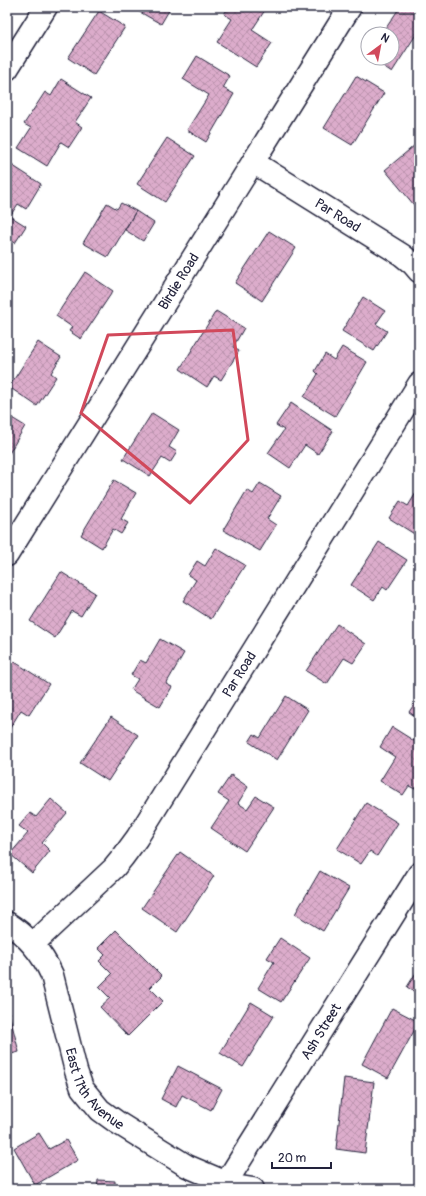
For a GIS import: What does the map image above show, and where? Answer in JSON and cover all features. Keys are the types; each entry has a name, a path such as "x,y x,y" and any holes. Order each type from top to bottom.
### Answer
{"street":[{"path":"7,69 46,7"},
{"name":"Birdie Road","path":"7,555 350,7"},
{"name":"Par Road","path":"254,162 402,255 419,271"},
{"name":"Par Road","path":"33,944 114,868 137,838 419,384"},
{"name":"Ash Street","path":"224,1186 419,874"},
{"name":"East 11th Avenue","path":"7,923 33,944 47,962 52,975 76,1071 82,1088 93,1103 118,1123 187,1166 224,1186 253,1189"}],"highlighted area":[{"path":"233,330 248,440 190,503 81,413 108,335"}],"building":[{"path":"131,7 171,7 161,24"},
{"path":"229,7 267,7 252,30 272,43 256,67 217,42 232,19 224,14"},
{"path":"400,7 419,7 419,30 400,60 400,26 387,26"},
{"path":"99,11 125,27 94,75 68,58"},
{"path":"197,56 230,76 223,88 234,94 206,142 187,130 209,95 183,79"},
{"path":"383,66 396,66 392,72"},
{"path":"356,76 384,93 352,145 324,128"},
{"path":"61,79 91,98 75,122 82,127 69,147 61,142 47,166 18,148 31,128 24,124 45,92 51,96"},
{"path":"167,138 195,156 165,202 137,184"},
{"path":"415,145 419,149 419,211 385,170"},
{"path":"7,162 41,184 26,209 18,204 10,216 26,226 15,243 7,238"},
{"path":"107,203 117,209 121,203 136,211 108,257 83,243"},
{"path":"136,211 154,223 143,241 125,230"},
{"path":"269,231 296,248 262,301 235,283"},
{"path":"85,272 113,291 81,339 69,331 72,327 56,316"},
{"path":"363,297 385,311 376,324 387,331 374,351 342,331"},
{"path":"216,311 244,328 233,347 239,351 221,380 214,376 207,387 180,369"},
{"path":"38,342 61,357 51,373 56,377 37,406 9,387"},
{"path":"342,347 367,362 335,416 304,397 318,374 315,371 325,354 334,360"},
{"path":"291,403 333,431 318,454 305,445 290,468 268,453 284,430 276,425"},
{"path":"152,413 179,430 169,447 177,452 170,463 162,458 150,476 123,459"},
{"path":"7,415 25,426 7,457"},
{"path":"114,480 136,493 121,519 128,523 121,534 113,529 102,548 81,535"},
{"path":"260,483 281,496 267,519 276,525 260,551 223,530 247,490 253,494"},
{"path":"419,488 419,537 389,518 400,501 408,506"},
{"path":"379,542 407,560 387,590 383,587 374,600 351,585"},
{"path":"216,548 245,565 211,619 183,601 196,580 188,575 197,561 205,566"},
{"path":"61,572 95,593 81,616 72,611 55,638 30,621"},
{"path":"337,624 366,644 353,663 344,658 327,684 306,671"},
{"path":"160,639 184,653 166,684 172,687 160,707 131,690 138,679 131,675 140,660 146,663"},
{"path":"7,657 49,684 29,715 21,710 7,733"},
{"path":"286,696 308,710 277,760 249,742 254,734 260,738"},
{"path":"419,697 419,719 409,712"},
{"path":"111,717 138,735 108,781 80,763"},
{"path":"392,727 419,744 419,782 415,789 409,786 403,795 380,781 395,757 380,747"},
{"path":"231,775 248,787 238,803 247,809 256,796 274,807 245,851 211,828 229,801 218,794"},
{"path":"51,799 67,813 42,843 50,851 32,873 10,854 28,833 19,826 30,813 36,817"},
{"path":"366,803 398,823 377,856 370,851 361,864 337,849"},
{"path":"180,852 214,876 177,932 142,908"},
{"path":"320,871 349,888 323,931 295,914"},
{"path":"116,930 162,976 150,988 163,1001 128,1036 100,1007 110,998 99,987 112,974 99,961 105,955 98,948"},
{"path":"280,938 310,958 281,1002 258,988 274,962 267,958"},
{"path":"419,968 419,995 407,987"},
{"path":"251,1002 274,1016 243,1067 220,1053"},
{"path":"7,1005 19,1052 7,1055"},
{"path":"392,1008 419,1022 388,1078 362,1064"},
{"path":"178,1066 222,1089 211,1110 182,1095 176,1107 161,1099"},
{"path":"344,1078 374,1082 365,1153 336,1149"},
{"path":"39,1133 49,1149 66,1140 78,1160 35,1185 14,1148"},
{"path":"98,1180 115,1181 115,1189 97,1189"}]}
